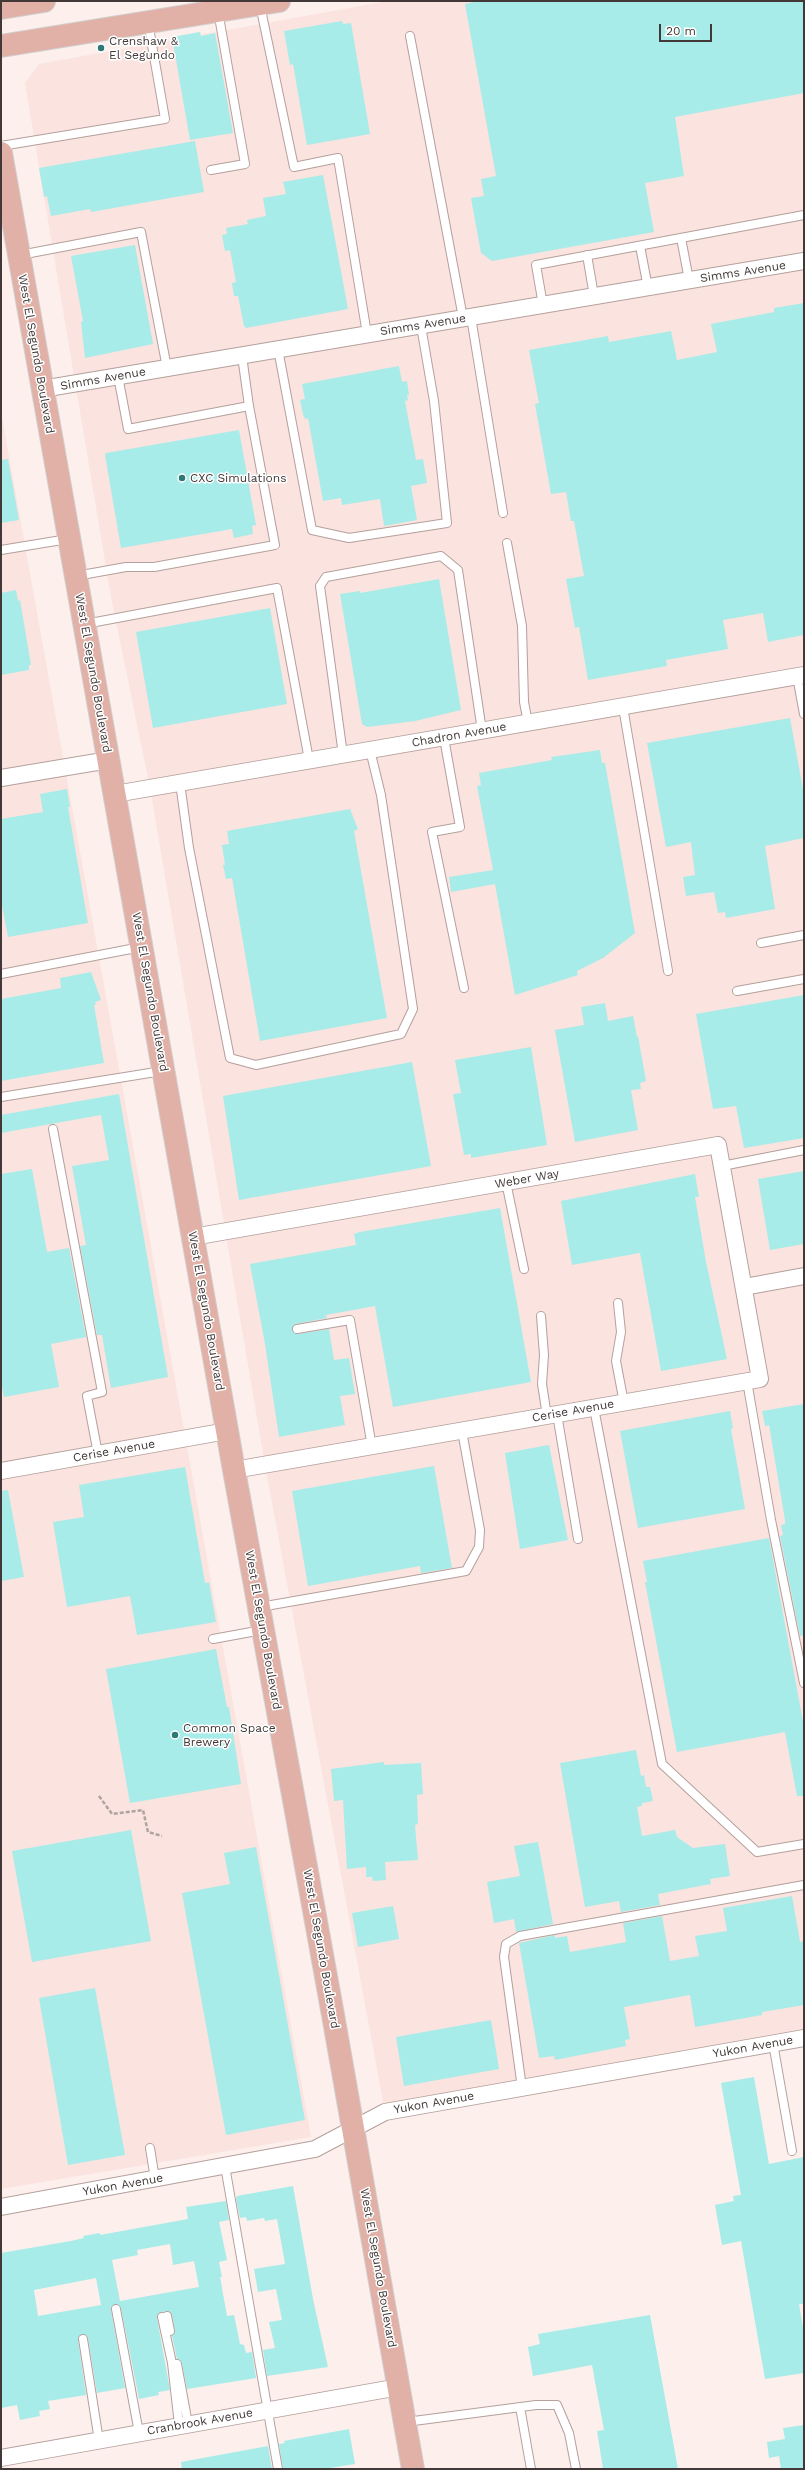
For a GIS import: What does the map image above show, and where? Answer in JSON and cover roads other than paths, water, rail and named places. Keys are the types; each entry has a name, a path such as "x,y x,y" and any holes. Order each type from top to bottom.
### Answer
{"main road":[{"path":"1,8 42,1"},
{"path":"1,46 269,3"},
{"name":"West El Segundo Boulevard","path":"1,152 5,197 20,255 42,389 85,624 227,1431 354,2128 413,2469"}],"street":[{"name":"Simms Avenue","path":"42,389 804,261"},
{"name":"Chadron Avenue","path":"115,794 800,676"},
{"path":"1,778 109,760"},
{"name":"Weber Way","path":"193,1237 718,1145 744,1287"},
{"path":"744,1287 804,1276"},
{"name":"Cerise Avenue","path":"234,1470 760,1379 744,1287"},
{"name":"Cerise Avenue","path":"1,1471 227,1431"},
{"name":"Yukon Avenue","path":"1,2207 314,2149 385,2112 804,2038"},
{"name":"Cranbrook Avenue","path":"1,2458 399,2386"}],"lane":[{"path":"269,3 294,167 338,158 367,334"},
{"path":"211,170 245,164 218,10"},
{"path":"1,146 165,119 147,22"},
{"path":"410,36 467,318 503,513"},
{"path":"544,305 536,265 804,215"},
{"path":"20,255 141,232 167,368"},
{"path":"681,238 689,280"},
{"path":"640,246 648,288"},
{"path":"587,255 594,296"},
{"path":"278,349 312,530 349,538 447,523 434,401 421,326"},
{"path":"76,576 126,567 154,567 275,545 249,406 242,356"},
{"path":"118,376 128,429 249,406"},
{"path":"1,550 69,539"},
{"path":"507,542 522,626 524,702 528,723"},
{"path":"343,755 320,586 326,578 441,556 458,570 482,731"},
{"path":"85,624 277,588 309,760"},
{"path":"800,676 804,714"},
{"path":"623,707 668,970"},
{"path":"444,738 460,827 432,832 464,988"},
{"path":"180,783 189,848 230,1058 256,1065 401,1034 413,1009 381,795 370,750"},
{"path":"761,943 804,935"},
{"path":"1,974 142,947"},
{"path":"737,991 804,979"},
{"path":"1,1097 164,1071"},
{"path":"53,1129 102,1392 87,1396 98,1454"},
{"path":"722,1166 804,1150"},
{"path":"506,1182 524,1269"},
{"path":"618,1303 622,1332 616,1360 624,1403"},
{"path":"541,1316 544,1355 542,1384 552,1415 578,1539"},
{"path":"297,1329 350,1320 372,1447"},
{"path":"747,1382 771,1520 794,1627 804,1683"},
{"path":"594,1408 662,1764 757,1852 804,1844"},
{"path":"259,1608 466,1571 479,1547 480,1530 462,1431"},
{"path":"213,1639 263,1630"},
{"path":"522,2088 504,1957 506,1944 520,1936 804,1885"},
{"path":"774,2043 792,2151"},
{"path":"150,2148 155,2179"},
{"path":"225,2166 278,2469"},
{"path":"116,2309 139,2433"},
{"path":"165,2316 172,2363 184,2424"},
{"path":"82,2339 99,2441"},
{"path":"405,2422 520,2407 557,2405 569,2433 576,2469"},
{"path":"520,2407 531,2469"}],"place":[{"name":"Crenshaw & El Segundo","path":"101,48"},
{"name":"CXC Simulations","path":"182,478"},
{"name":"Common Space Brewery","path":"175,1735"}]}
